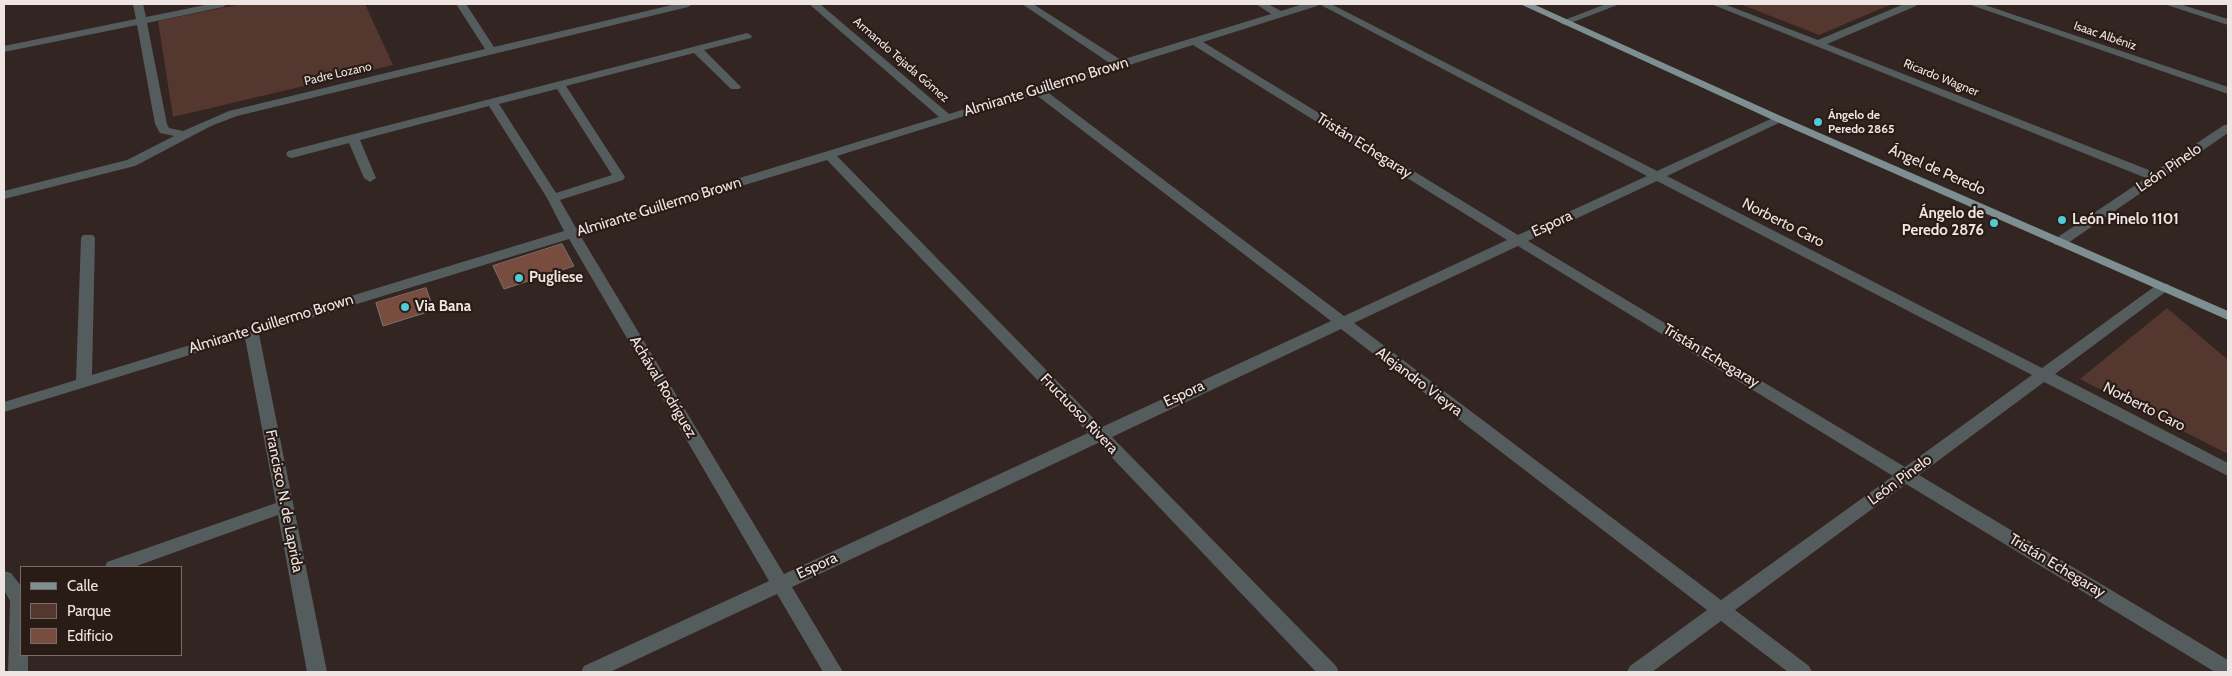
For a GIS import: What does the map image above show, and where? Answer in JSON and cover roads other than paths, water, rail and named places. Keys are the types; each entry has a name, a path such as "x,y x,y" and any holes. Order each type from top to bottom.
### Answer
{"main road":[{"name":"Ángel de Peredo","path":"1525,4 1778,118 2228,316"}],"street":[{"path":"138,4 161,124 164,130 184,135"},
{"path":"4,49 223,4"},
{"path":"461,4 491,51"},
{"path":"634,4 644,14"},
{"name":"Padre Lozano","path":"4,195 131,163 149,156 210,121 233,113 688,4"},
{"name":"Armando Tejada Gómez","path":"814,4 947,118"},
{"path":"1027,4 1118,64"},
{"path":"1261,4 1279,14"},
{"name":"Almirante Guillermo Brown","path":"4,407 829,155 1313,4"},
{"name":"Norberto Caro","path":"1324,4 2228,470"},
{"path":"1564,22 1615,4"},
{"name":"Ricardo Wagner","path":"1716,4 2155,177"},
{"path":"1818,44 1912,4"},
{"name":"Isaac Albéniz","path":"1973,4 2228,91"},
{"path":"2168,4 2228,22"},
{"path":"292,154 747,36"},
{"name":"Tristán Echegaray","path":"1194,41 1517,240 2228,670"},
{"path":"696,49 735,88"},
{"path":"553,198 619,177 560,85"},
{"name":"Alejandro Vieyra","path":"1037,90 1720,612 1802,672"},
{"name":"Achával Rodríguez","path":"493,103 553,198 833,672"},
{"name":"Espora","path":"591,672 1778,118"},
{"name":"León Pinelo","path":"2060,242 2228,128"},
{"path":"353,139 370,178"},
{"name":"Fructuoso Rivera","path":"829,155 1329,672"},
{"path":"84,382 88,238"},
{"name":"León Pinelo","path":"1637,672 2163,287"},
{"name":"Francisco N. de Laprida","path":"251,330 318,672"},
{"path":"117,566 285,506"},
{"path":"4,578 12,586 15,603 18,672"}],"place":[{"name":"Ángelo de Peredo 2865","path":"1818,122"},
{"name":"León Pinelo 1101","path":"2062,220"},
{"name":"Ángelo de Peredo 2876","path":"1994,223"},
{"name":"Pugliese","path":"519,278"},
{"name":"Via Bana","path":"405,307"}]}
